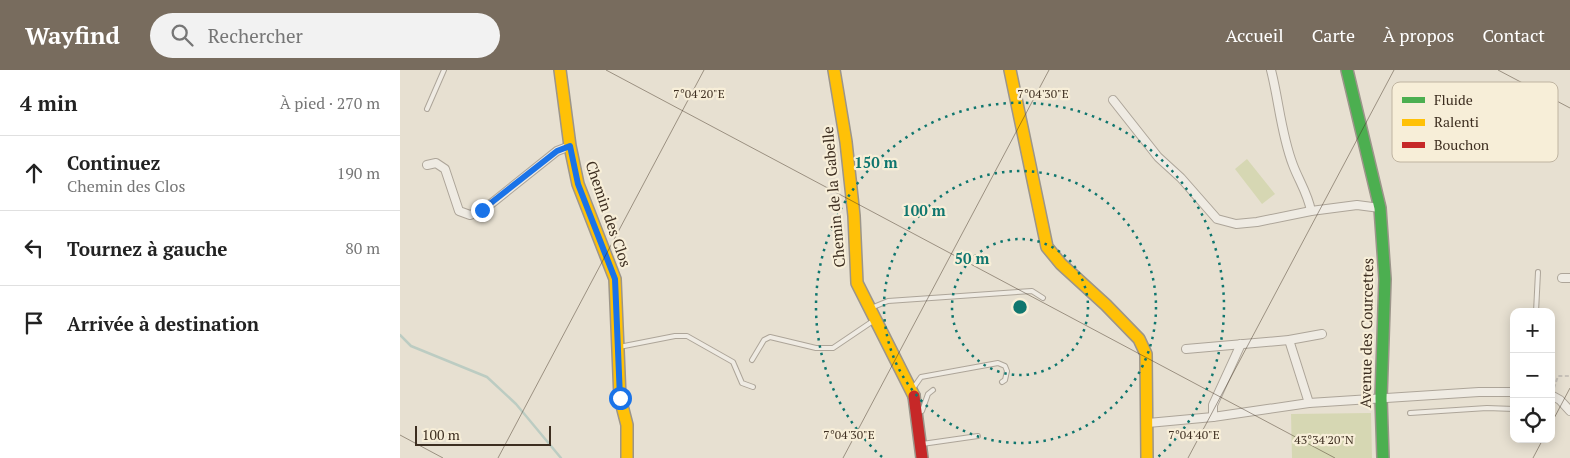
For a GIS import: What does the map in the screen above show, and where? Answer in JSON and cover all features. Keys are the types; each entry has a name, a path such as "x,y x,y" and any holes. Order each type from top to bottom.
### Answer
{"street":[{"name":"Chemin des Clos","path":"560,70 570,146 578,184 615,279 620,398 627,425 627,458"},
{"name":"Chemin de la Gabelle","path":"834,70 846,142 854,216 857,282 874,320 912,391 922,458"},
{"path":"1010,70 1046,247 1061,264 1106,305 1139,339 1146,354 1147,458"},
{"path":"1271,70 1281,124 1293,164 1309,199 1311,211"},
{"name":"Avenue des Courcettes","path":"1347,70 1380,208 1385,279 1381,398 1383,458"},
{"path":"1113,100 1158,157 1182,178 1217,219 1236,224 1311,211 1357,206 1380,208"},
{"path":"428,165 436,163 445,169 459,211 470,215 482,210 557,151 570,146"},
{"path":"1186,349 1289,340 1322,334"},
{"path":"1289,340 1309,403"},
{"path":"1213,417 1213,405 1241,344"},
{"path":"1148,423 1213,417 1309,403 1480,392 1510,392"},
{"path":"1555,397 1570,411"}],"lane":[{"path":"427,109 444,70"},
{"path":"1536,308 1538,272"},
{"path":"869,309 888,301 1032,291 1043,298"},
{"path":"752,360 764,340 770,337 816,348 833,348 874,320"},
{"path":"619,347 675,336 687,336 733,362 742,383 754,387"},
{"path":"912,391 921,377 998,364 1005,366 1007,371 1005,380 1002,382"},
{"path":"916,413 922,411 928,394 933,390"},
{"path":"1410,413 1487,408 1510,409"},
{"path":"920,444 978,436"}],"path":[{"path":"1555,386 1558,376 1570,376"}],"green space":[{"path":"1247,159 1275,194 1262,204 1235,169"},
{"path":"1371,413 1372,458 1292,458 1291,414"}],"waterway":[{"path":"400,335 411,346 487,377 516,404 561,458"}],"traffic: fast":[{"path":"1347,70 1380,208 1385,279 1381,398 1383,458"}],"traffic: slow":[{"path":"560,70 570,146 578,184 615,279 620,398 627,425 627,458"},
{"path":"834,70 846,142 854,216 857,283 914,396"},
{"path":"1010,70 1047,247 1061,264 1106,305 1139,339 1146,354 1147,458"}],"traffic: jam":[{"path":"914,396 922,458"}],"route":[{"path":"482,210 557,151 570,146 578,184 615,279 620,398"}]}
